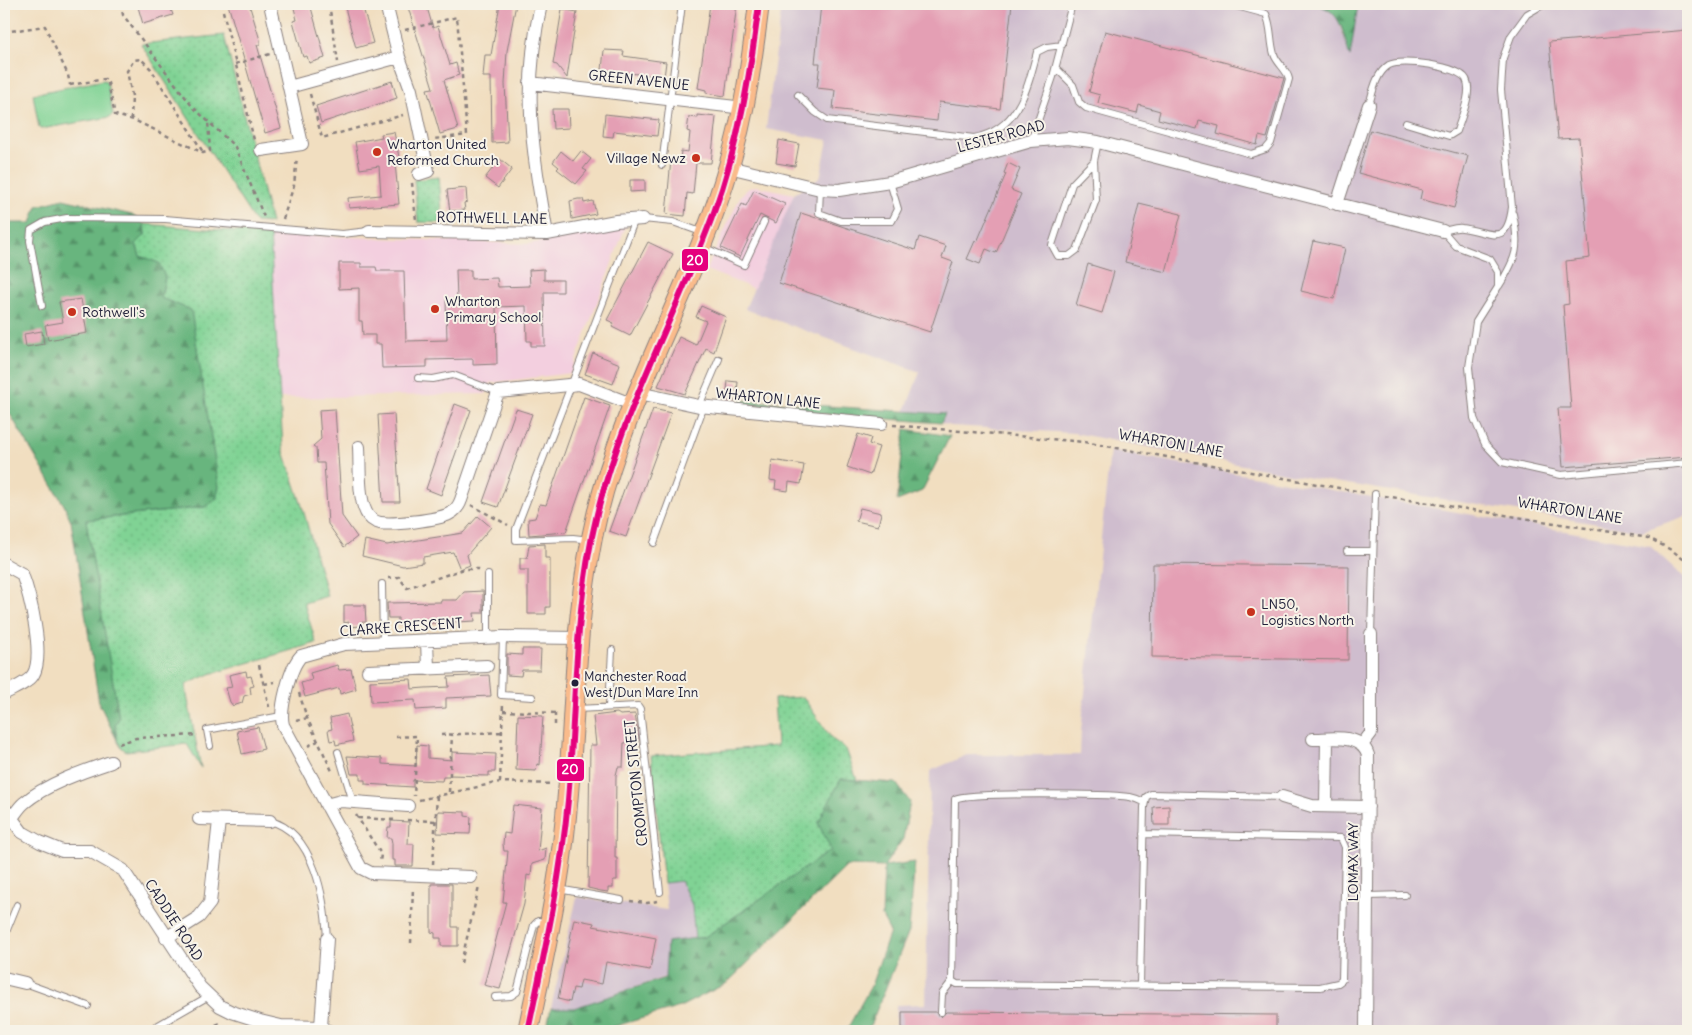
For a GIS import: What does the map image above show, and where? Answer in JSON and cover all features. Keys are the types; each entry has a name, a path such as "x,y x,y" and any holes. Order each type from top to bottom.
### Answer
{"main road":[{"path":"528,1031 557,889 568,784 578,638 591,540 605,486 636,399 702,240 729,167 744,108 759,4"}],"street":[{"path":"261,150 301,144 270,4"},
{"path":"386,4 399,57 416,111 422,140 428,171 419,174"},
{"path":"541,4 530,83 532,151 547,234"},
{"path":"289,87 399,57"},
{"name":"GREEN AVENUE","path":"530,83 744,108"},
{"path":"1337,204 1369,105"},
{"name":"LESTER ROAD","path":"729,167 820,189 859,188 890,182 1031,141 1068,138 1098,142 1443,231"},
{"name":"ROTHWELL LANE","path":"370,231 547,234 639,219"},
{"name":"WHARTON LANE","path":"498,392 572,385 584,386 636,399 881,424"},
{"path":"359,447 365,511 375,521 388,523 442,516 454,511 461,500 498,392"},
{"path":"4,564 22,574 27,587 38,653 38,666 32,678 4,694"},
{"path":"1313,739 1353,740 1362,745 1371,733 1371,634"},
{"name":"CLARKE CRESCENT","path":"293,670 301,656 344,644 488,637 578,638"},
{"path":"427,640 428,669"},
{"path":"368,671 486,666"},
{"path":"293,670 276,717 283,725 361,868 365,872 379,874 471,877"},
{"path":"1326,806 1327,739"},
{"name":"LOMAX WAY","path":"1362,745 1369,759 1366,1031"},
{"path":"12,818 23,803 42,792 84,771 111,762"},
{"path":"1282,798 1304,804 1368,807"},
{"path":"326,805 350,802 411,804"},
{"name":"CADDIE ROAD","path":"4,808 22,832 40,842 62,851 90,851 123,870 200,988 232,1012 281,1026 325,1029"},
{"path":"199,819 270,821"},
{"path":"166,938 199,917 210,903 219,821"},
{"path":"325,1029 327,939"},
{"path":"4,978 25,983"}],"lane":[{"path":"662,165 682,4"},
{"path":"1031,141 1056,68 1072,4"},
{"path":"1056,68 1073,85 1079,102 1086,108 1251,154 1259,152 1271,143 1289,79 1288,73 1275,56 1271,26 1266,14 1229,4"},
{"path":"1544,4 1527,14 1511,36 1503,58 1501,90 1512,207 1518,238 1516,254 1498,288 1476,322 1469,367 1474,418 1484,444 1502,462 1561,475 1688,463"},
{"path":"798,96 827,120 974,138 988,136 998,131 1010,120 1022,98 1037,52 1047,47 1062,45"},
{"path":"1369,105 1380,74 1390,65 1408,61 1454,71 1466,79 1468,90 1457,131 1449,136 1406,123"},
{"path":"1094,162 1072,184 1052,245 1058,256 1069,256 1077,250 1096,200 1094,162 1098,142"},
{"path":"820,189 819,213 841,222 892,221 898,209 890,182"},
{"path":"1498,288 1498,272 1490,259 1456,246 1443,231 1460,227 1494,236 1502,233 1510,224 1512,207"},
{"path":"42,306 30,241 32,230 45,222 67,218 165,219 342,234 370,231"},
{"path":"591,540 573,538 516,540 516,529 639,219 672,222 744,265 764,222"},
{"path":"654,543 719,359"},
{"path":"418,378 433,379 453,375 498,392"},
{"path":"1371,634 1374,494"},
{"path":"1347,550 1372,550"},
{"path":"488,575 488,637"},
{"path":"382,584 383,642"},
{"path":"502,637 501,695 532,697"},
{"path":"609,707 612,650"},
{"name":"CROMPTON STREET","path":"574,711 638,706 640,709 660,892"},
{"path":"210,746 207,730 276,717"},
{"path":"338,752 350,802"},
{"path":"1140,984 1144,802 1146,797 1151,794 1282,798"},
{"path":"941,1012 942,994 952,981 955,799 963,796 1130,797 1144,802"},
{"path":"270,821 284,824 297,838 308,855 321,886 326,910 327,939"},
{"path":"952,981 957,984 1140,984 1320,987 1338,983 1343,977 1345,847 1341,838 1143,834"},
{"path":"557,889 621,900"},
{"path":"1368,896 1405,896"},
{"path":"4,937 17,905"},
{"path":"495,998 515,995 534,925 538,921 550,923"},
{"path":"25,983 88,1006"},
{"path":"148,1031 209,996"}],"path":[{"path":"120,4 123,15 192,106 235,146 264,218 264,227"},
{"path":"329,4 340,73"},
{"path":"223,11 253,138 261,150"},
{"path":"393,33 458,17 467,135 422,140"},
{"path":"4,32 44,26 68,75 70,86 104,79 108,83 114,114 203,153 210,151 208,120"},
{"path":"235,64 281,51"},
{"path":"131,120 132,96 127,70 134,60 141,59 151,69 203,153"},
{"path":"307,82 322,138 416,111"},
{"path":"280,229 294,184 297,145"},
{"path":"417,232 412,175 419,174"},
{"name":"WHARTON LANE","path":"881,424 1068,440 1374,494 1649,538 1673,551 1688,563"},
{"path":"461,500 516,529"},
{"path":"382,584 387,578 399,577 407,588 464,569 485,569 488,575"},
{"path":"259,665 276,717"},
{"path":"293,670 307,718 334,776"},
{"path":"500,782 503,696"},
{"path":"503,711 574,711"},
{"path":"441,736 502,732"},
{"path":"119,744 136,738 207,733"},
{"path":"449,792 452,735"},
{"path":"396,737 417,736 411,804 449,792 500,782 568,784"},
{"path":"432,876 437,795"},
{"path":"350,802 381,854 379,874"},
{"path":"411,943 414,875"},
{"path":"461,963 480,880 471,877"},
{"path":"621,900 647,903 658,901 660,892"},
{"path":"201,1031 230,1019 232,1012"}],"shaded area":[{"path":"782,4 1313,4 1327,7 1337,16 1350,56 1358,4 1688,4 1688,510 1686,516 1642,531 1316,479 1074,433 951,426 941,423 944,414 905,411 920,372 745,309 794,194 820,178 828,140 766,129"},
{"path":"756,186 794,194 755,289 706,270 741,195 749,188"},
{"name":"Wharton Primary School","path":"626,225 571,373 490,383 486,394 280,398 270,234 529,244"},
{"path":"1110,451 1650,546 1688,581 1688,1031 895,1031 896,1005 926,1004 930,771 967,755 1080,755"},
{"path":"681,881 692,905 695,939 667,943 665,977 574,1008 551,1008 577,897 667,910 664,883"}],"green space":[{"path":"1313,4 1358,4 1350,57 1343,31 1336,17 1323,7"},
{"path":"224,35 271,223 255,222 141,44"},
{"path":"104,80 107,82 113,114 110,117 39,128 33,94"},
{"path":"439,177 443,223 418,222 414,180"},
{"path":"63,199 132,215 144,224 145,235 136,244 140,256 159,263 165,277 161,298 191,310 219,487 216,499 205,507 86,520 119,718 115,726 117,740 99,703 71,521 64,505 4,404 4,223 31,223 37,206"},
{"path":"144,224 270,234 283,448 303,509 327,596 304,603 316,643 210,674 185,685 201,768 187,744 126,751 117,740 85,520 205,507 161,298 165,277 140,256 136,244 145,235"},
{"path":"740,400 945,414 941,423 812,413 739,403"},
{"path":"905,429 950,436 922,491 897,501"},
{"path":"803,697 832,739 846,749 857,780 841,779 832,850 705,937 695,939 692,905 681,881 664,883 651,756 777,746 774,699"},
{"path":"841,779 896,783 910,802 903,839 884,866 915,862 909,931 868,1031 846,1031 871,986 890,932 882,917 884,867 847,866 727,983 680,1007 599,1031 546,1031 551,1008 574,1008 665,978 667,942 705,937 831,850 818,823"}],"building":[{"path":"149,4 169,4 173,15 143,24 138,7"},
{"path":"228,4 249,4 260,40 260,45 257,45 281,128 265,133"},
{"path":"293,4 310,4 325,58 309,63 307,56 303,57 293,21 297,20"},
{"path":"344,4 362,4 373,43 356,48"},
{"path":"407,4 426,4 433,28 438,26 450,65 456,63 459,75 444,80 458,129 440,134 427,89 433,88"},
{"path":"500,4 516,4 507,51 505,84 508,142 492,143 491,77 483,77 485,55 491,55"},
{"path":"710,4 737,4 725,96 706,93 706,90 698,88"},
{"path":"821,4 1012,4 1000,109 939,102 937,121 833,109 835,90 817,88 820,63 815,63"},
{"path":"562,9 577,12 567,78 557,65 553,64"},
{"path":"1688,30 1688,457 1563,467 1558,408 1571,408 1563,305 1569,304 1566,261 1590,258 1579,138 1558,139 1549,42"},
{"path":"1105,31 1284,78 1267,138 1259,136 1257,145 1217,134 1219,126 1199,121 1197,129 1158,119 1160,111 1139,105 1137,113 1098,103 1100,95 1089,92"},
{"path":"604,50 624,51 623,56 666,62 664,77 602,70"},
{"path":"392,81 397,98 321,123 316,106"},
{"path":"552,109 568,109 569,128 553,129"},
{"path":"605,114 659,120 657,136 614,131 613,137 603,136"},
{"path":"698,115 716,117 711,163 696,163 693,194 687,193 685,216 666,214 671,159 680,160 681,151 688,152 690,132 687,131 689,117 698,118"},
{"path":"1370,130 1468,156 1454,208 1420,199 1422,190 1358,173"},
{"path":"394,132 400,162 395,163 399,204 349,208 348,198 381,195 379,166 360,169 355,142 382,137 381,134"},
{"path":"779,140 799,144 795,166 776,163"},
{"path":"561,151 573,161 581,151 591,159 583,169 587,171 576,184 557,169 559,167 553,162"},
{"path":"500,159 512,169 498,188 485,178"},
{"path":"1008,163 1020,169 1011,190 1021,194 996,253 986,249 980,264 967,259 975,241 977,242 1006,174 1004,173"},
{"path":"630,180 645,180 645,191 630,192"},
{"path":"466,188 467,202 464,203 465,210 450,211 447,190"},
{"path":"754,190 785,204 776,223 760,215 740,257 721,248 742,204 746,206"},
{"path":"583,199 584,203 593,201 596,214 572,219 570,201"},
{"path":"1139,204 1181,214 1166,272 1125,262"},
{"path":"801,213 915,250 919,237 946,246 942,258 953,262 930,332 779,283"},
{"path":"1313,241 1345,248 1334,299 1301,291"},
{"path":"648,242 673,254 630,336 612,327 614,323 607,320"},
{"path":"339,263 361,263 361,267 376,267 377,271 404,271 406,341 447,340 446,300 457,300 456,270 471,270 471,279 497,278 498,287 530,286 529,270 544,269 544,280 563,280 563,292 544,292 545,346 531,346 531,341 527,341 526,306 496,307 497,364 473,365 473,359 427,360 427,367 382,368 381,344 375,344 375,335 363,335 362,321 359,321 359,288 339,289"},
{"path":"1088,264 1114,272 1102,313 1076,305"},
{"name":"Rothwell's","path":"81,299 87,333 48,340 45,325 63,322 59,302"},
{"path":"701,306 726,317 714,352 706,348 685,394 658,386 679,337 696,345 706,321 696,317"},
{"path":"42,331 44,344 26,347 24,334"},
{"path":"593,353 620,364 613,384 585,374"},
{"path":"728,381 738,382 736,401 726,400"},
{"path":"584,397 610,406 566,532 529,535 528,519 535,518 540,504 546,505"},
{"path":"455,404 471,410 441,495 426,489"},
{"path":"335,409 342,516 357,537 344,547 328,524 324,463 317,463 316,448 313,446 321,439 319,410"},
{"path":"516,409 532,414 498,507 483,502"},
{"path":"653,409 671,413 626,537 609,531"},
{"path":"394,414 400,502 383,502 378,415"},
{"path":"858,434 871,438 869,444 879,447 870,475 847,467"},
{"path":"772,460 804,465 801,484 789,482 788,491 775,489 776,481 770,480"},
{"path":"860,508 881,513 878,526 856,521"},
{"path":"478,516 491,527 467,555 470,565 460,569 453,552 423,557 423,563 403,566 362,556 365,540 387,545 463,533"},
{"path":"545,544 545,558 550,558 550,607 546,607 546,614 528,614 528,570 520,570 520,558 527,558 529,545"},
{"name":"LN50, Logistics North","path":"1153,564 1349,566 1348,660 1152,657"},
{"path":"483,591 483,613 474,613 475,621 398,625 398,618 388,618 387,603 457,600 464,592"},
{"path":"344,605 365,605 366,622 361,622 361,626 349,627 349,622 344,623"},
{"path":"522,649 541,649 540,670 522,670 521,676 507,675 507,654 522,655"},
{"path":"337,665 339,670 351,669 356,689 340,694 339,688 305,697 301,683 312,680 310,673"},
{"path":"246,671 247,677 251,676 254,686 250,687 251,694 244,696 242,703 233,706 226,688 232,687 229,675"},
{"path":"489,675 491,696 446,698 446,708 416,710 415,700 371,702 370,681 411,679 412,689 449,687 448,677"},
{"path":"617,713 620,715 635,714 639,741 624,743 623,767 618,767 616,775 615,858 617,858 617,880 613,880 613,888 608,888 608,892 588,888 590,745 596,745 593,716"},
{"path":"347,714 353,741 336,745 335,740 330,741 328,730 332,729 330,718"},
{"path":"518,715 543,716 540,765 537,764 536,771 516,770"},
{"path":"258,727 264,749 242,754 237,731"},
{"path":"417,745 428,746 428,758 452,760 452,752 496,754 495,772 489,772 489,776 449,775 449,777 443,777 442,781 413,780 413,787 365,784 365,780 360,780 360,774 351,774 347,756 382,758 382,764 416,766"},
{"path":"513,805 542,808 538,851 546,848 545,860 532,864 531,876 527,875 524,904 500,989 484,985 506,902 503,902 508,851 504,851 503,844 504,833 510,834"},
{"path":"1169,806 1169,825 1154,825 1153,807"},
{"path":"438,811 465,812 465,816 471,817 470,834 437,833"},
{"path":"391,821 409,822 408,844 414,844 413,866 395,866 395,860 392,860 391,838 387,838 388,827 391,827"},
{"path":"431,884 452,884 452,927 458,927 458,946 441,946 441,938 435,938 435,933 431,932"},
{"path":"574,919 594,923 593,926 656,938 650,970 606,962 602,984 581,980 579,989 573,988 570,1002 558,999"},
{"path":"902,1012 936,1012 941,1017 946,1012 1276,1015 1276,1031 902,1031"}],"transit line":[{"name":"20","path":"528,1031 551,916 565,829 580,621 589,549 608,475 621,437 699,250 723,186 737,135 752,57 759,4"}],"place":[{"name":"Wharton United Reformed Church","path":"377,152"},
{"name":"Village Newz","path":"696,158"},
{"name":"Wharton Primary School","path":"435,309"},
{"name":"Rothwell's","path":"72,312"},
{"name":"LN50, Logistics North","path":"1251,612"},
{"name":"Manchester Road West/Dun Mare Inn","path":"575,683"}]}
